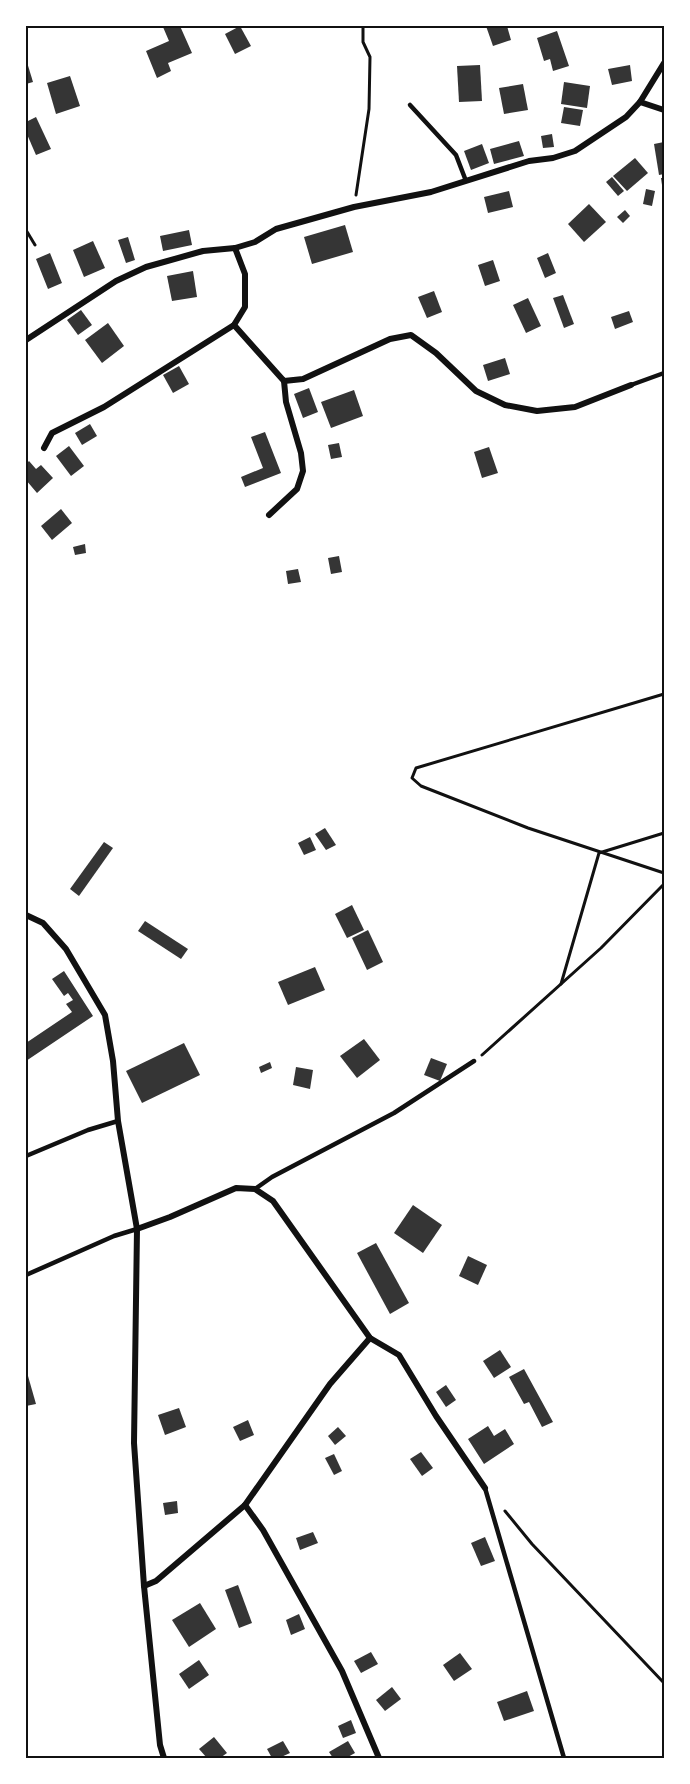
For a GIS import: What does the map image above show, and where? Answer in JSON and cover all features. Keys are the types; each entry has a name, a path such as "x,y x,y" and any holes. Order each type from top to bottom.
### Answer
{"street":[{"path":"26,340 116,281 146,267 203,251 235,248 255,242 276,229 354,207 431,192 530,161 575,152 626,117 640,102 664,63"},
{"path":"640,102 664,110"},
{"path":"44,448 52,433 104,407 234,325 245,307 245,274 235,248"},
{"path":"234,325 284,381 286,402 301,453 303,471 297,489 269,515"},
{"path":"284,381 303,379 390,339 411,335 436,353 476,391 505,405 537,411 575,407 631,386"},
{"path":"26,915 43,922 66,949 105,1015 113,1061 118,1120 137,1229 134,1443 144,1586 159,1745 164,1758"},
{"path":"137,1229 236,1188 255,1189 273,1201 370,1338 399,1355 436,1416 485,1488"},
{"path":"144,1586 156,1581 245,1506 330,1384 370,1338"},
{"path":"245,1506 263,1530 342,1671 379,1758"}],"lane":[{"path":"410,105 456,155 466,181"},
{"path":"631,386 664,373"},
{"path":"255,1189 272,1177 394,1113 474,1062"},
{"path":"26,1156 118,1120"},
{"path":"26,1275 114,1236 137,1229"},
{"path":"485,1488 564,1758"}],"path":[{"path":"354,207 369,109 370,57 363,42 363,26"},
{"path":"26,230 35,244"},
{"path":"664,694 427,764 416,768 412,778 421,786 528,828 664,873"},
{"path":"599,853 664,833"},
{"path":"561,984 599,853"},
{"path":"474,1062 601,948 664,884"},
{"path":"485,1488 532,1544 664,1683"}],"building":[{"path":"180,26 192,53 168,63 171,71 157,78 146,51 169,41 163,27"},
{"path":"240,26 251,46 235,54 225,34"},
{"path":"486,26 507,26 511,40 493,46"},
{"path":"557,31 569,66 553,71 550,59 544,61 537,38"},
{"path":"26,59 33,82 26,84"},
{"path":"480,65 482,101 459,102 457,66"},
{"path":"630,65 632,81 612,85 608,69"},
{"path":"70,76 80,106 56,114 47,83"},
{"path":"564,82 590,86 587,108 561,104"},
{"path":"523,84 528,110 504,114 499,88"},
{"path":"564,107 583,110 580,126 561,123"},
{"path":"36,117 51,149 36,155 26,132 26,122"},
{"path":"552,134 554,147 543,148 541,136"},
{"path":"519,141 524,156 494,164 490,149"},
{"path":"664,142 664,174 659,175 654,144"},
{"path":"482,144 489,163 471,170 464,151"},
{"path":"635,158 648,173 627,191 613,176"},
{"path":"612,177 624,191 618,196 606,182"},
{"path":"661,178 664,178 664,192 663,192"},
{"path":"646,189 655,191 652,206 643,204"},
{"path":"509,191 513,207 488,213 484,197"},
{"path":"589,204 606,222 584,242 568,224"},
{"path":"625,210 630,216 623,223 617,217"},
{"path":"345,225 353,252 312,264 304,237"},
{"path":"189,230 192,245 163,251 160,236"},
{"path":"128,237 135,260 126,263 118,240"},
{"path":"93,241 105,268 84,277 73,250"},
{"path":"50,253 62,283 48,289 36,259"},
{"path":"548,253 556,273 545,278 537,258"},
{"path":"493,260 500,281 485,286 478,265"},
{"path":"193,271 197,297 172,301 167,276"},
{"path":"434,291 442,312 427,318 418,297"},
{"path":"563,295 574,324 564,328 553,298"},
{"path":"528,298 541,326 526,333 513,305"},
{"path":"81,310 92,325 78,335 67,320"},
{"path":"629,311 633,322 615,329 611,317"},
{"path":"108,323 124,346 102,363 85,340"},
{"path":"505,358 510,374 488,381 483,365"},
{"path":"179,366 189,384 173,393 163,375"},
{"path":"309,388 318,412 303,418 294,394"},
{"path":"354,390 363,416 331,428 321,402"},
{"path":"90,424 97,436 82,445 75,433"},
{"path":"265,432 281,473 245,487 241,477 263,468 251,437"},
{"path":"339,443 342,457 331,459 328,445"},
{"path":"69,446 84,466 71,476 56,456"},
{"path":"489,447 498,473 482,478 474,452"},
{"path":"29,461 36,469 41,465 53,478 37,493 26,480 26,464"},
{"path":"61,509 72,523 52,540 41,526"},
{"path":"85,544 86,553 75,555 73,547"},
{"path":"339,556 342,572 331,574 328,558"},
{"path":"298,569 301,582 288,584 286,571"},
{"path":"325,828 336,845 326,850 315,834"},
{"path":"310,837 316,850 304,855 298,843"},
{"path":"104,842 113,848 79,896 70,889"},
{"path":"352,905 364,930 347,938 335,914"},
{"path":"145,921 188,949 181,959 138,931"},
{"path":"368,930 383,962 367,970 352,938"},
{"path":"315,967 325,990 288,1005 278,982"},
{"path":"64,971 93,1016 26,1061 26,1043 72,1012 66,1004 73,1000 68,993 64,996 52,979"},
{"path":"364,1039 380,1060 357,1078 340,1056"},
{"path":"184,1043 200,1075 142,1103 126,1071"},
{"path":"431,1058 447,1064 440,1081 424,1075"},
{"path":"270,1062 272,1068 261,1073 259,1067"},
{"path":"296,1067 313,1070 310,1089 293,1085"},
{"path":"413,1205 442,1225 423,1253 394,1233"},
{"path":"376,1243 409,1303 390,1314 357,1253"},
{"path":"468,1256 487,1265 478,1285 459,1276"},
{"path":"500,1350 511,1367 494,1378 483,1361"},
{"path":"26,1369 36,1404 26,1406"},
{"path":"524,1369 553,1422 542,1427 529,1402 524,1404 509,1377"},
{"path":"446,1385 456,1400 446,1407 436,1392"},
{"path":"179,1408 186,1427 165,1435 158,1415"},
{"path":"248,1420 254,1435 240,1441 233,1427"},
{"path":"488,1426 494,1436 505,1429 514,1444 484,1464 468,1439"},
{"path":"338,1427 346,1436 335,1445 328,1436"},
{"path":"421,1452 433,1468 422,1476 410,1459"},
{"path":"334,1454 342,1471 334,1475 325,1458"},
{"path":"177,1501 178,1513 165,1515 163,1503"},
{"path":"313,1532 318,1543 300,1550 296,1538"},
{"path":"485,1537 495,1561 481,1566 471,1543"},
{"path":"238,1585 252,1623 239,1628 225,1590"},
{"path":"200,1603 216,1629 189,1647 172,1620"},
{"path":"299,1614 305,1629 291,1635 286,1620"},
{"path":"371,1652 378,1664 361,1673 354,1661"},
{"path":"460,1653 472,1669 454,1681 443,1665"},
{"path":"199,1660 209,1675 189,1689 179,1674"},
{"path":"392,1687 401,1699 385,1711 376,1700"},
{"path":"527,1691 534,1711 504,1721 497,1702"},
{"path":"351,1720 356,1733 343,1738 338,1726"},
{"path":"214,1737 227,1753 220,1758 207,1758 199,1749"},
{"path":"283,1741 290,1753 279,1758 272,1758 267,1749"},
{"path":"348,1741 355,1753 346,1758 333,1758 329,1752"}]}
